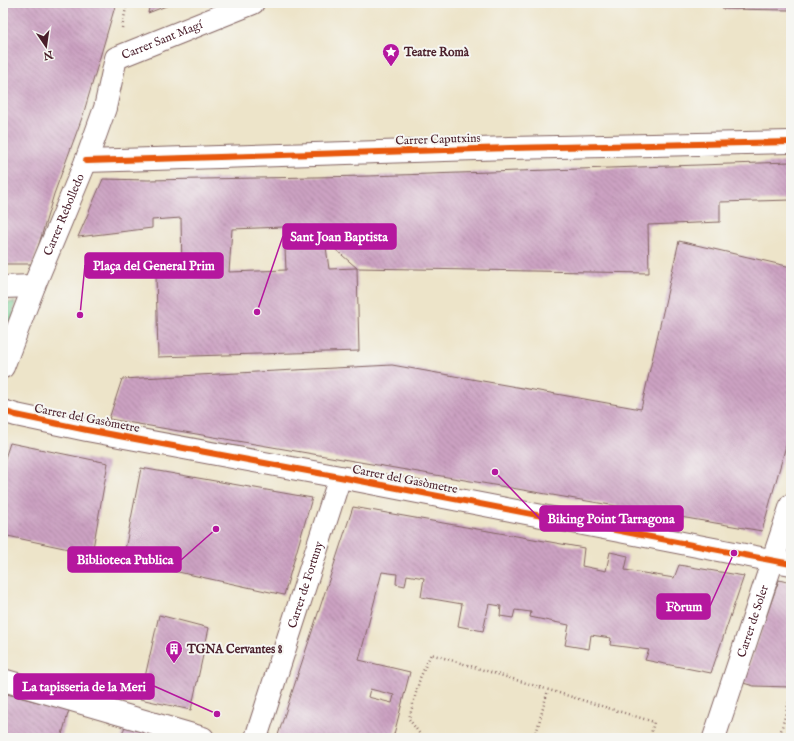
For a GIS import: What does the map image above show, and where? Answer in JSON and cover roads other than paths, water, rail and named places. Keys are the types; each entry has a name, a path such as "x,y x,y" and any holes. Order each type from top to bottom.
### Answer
{"street":[{"name":"Carrer Sant Magí","path":"116,58 253,3"},
{"name":"Carrer Rebolledo","path":"3,367 34,286 86,161 105,108 116,58"},
{"name":"Carrer Caputxins","path":"86,161 510,148 791,142"},
{"path":"3,287 34,286"},
{"name":"Carrer del Gasòmetre","path":"9,413 87,430 782,562"},
{"name":"Carrer de Fortuny","path":"256,738 340,477"},
{"name":"Carrer de Soler","path":"714,738 782,562 791,505"},
{"path":"3,680 203,738"}],"place":[{"name":"Teatre Romà","path":"391,67"},
{"name":"Sant Joan Baptista","path":"257,312"},
{"name":"Plaça del General Prim","path":"80,315"},
{"name":"Biking Point Tarragona","path":"495,472"},
{"name":"Biblioteca Publica","path":"216,529"},
{"name":"Fòrum","path":"734,553"},
{"name":"TGNA Cervantes 8","path":"174,664"},
{"name":"La tapisseria de la Meri","path":"217,714"}]}
